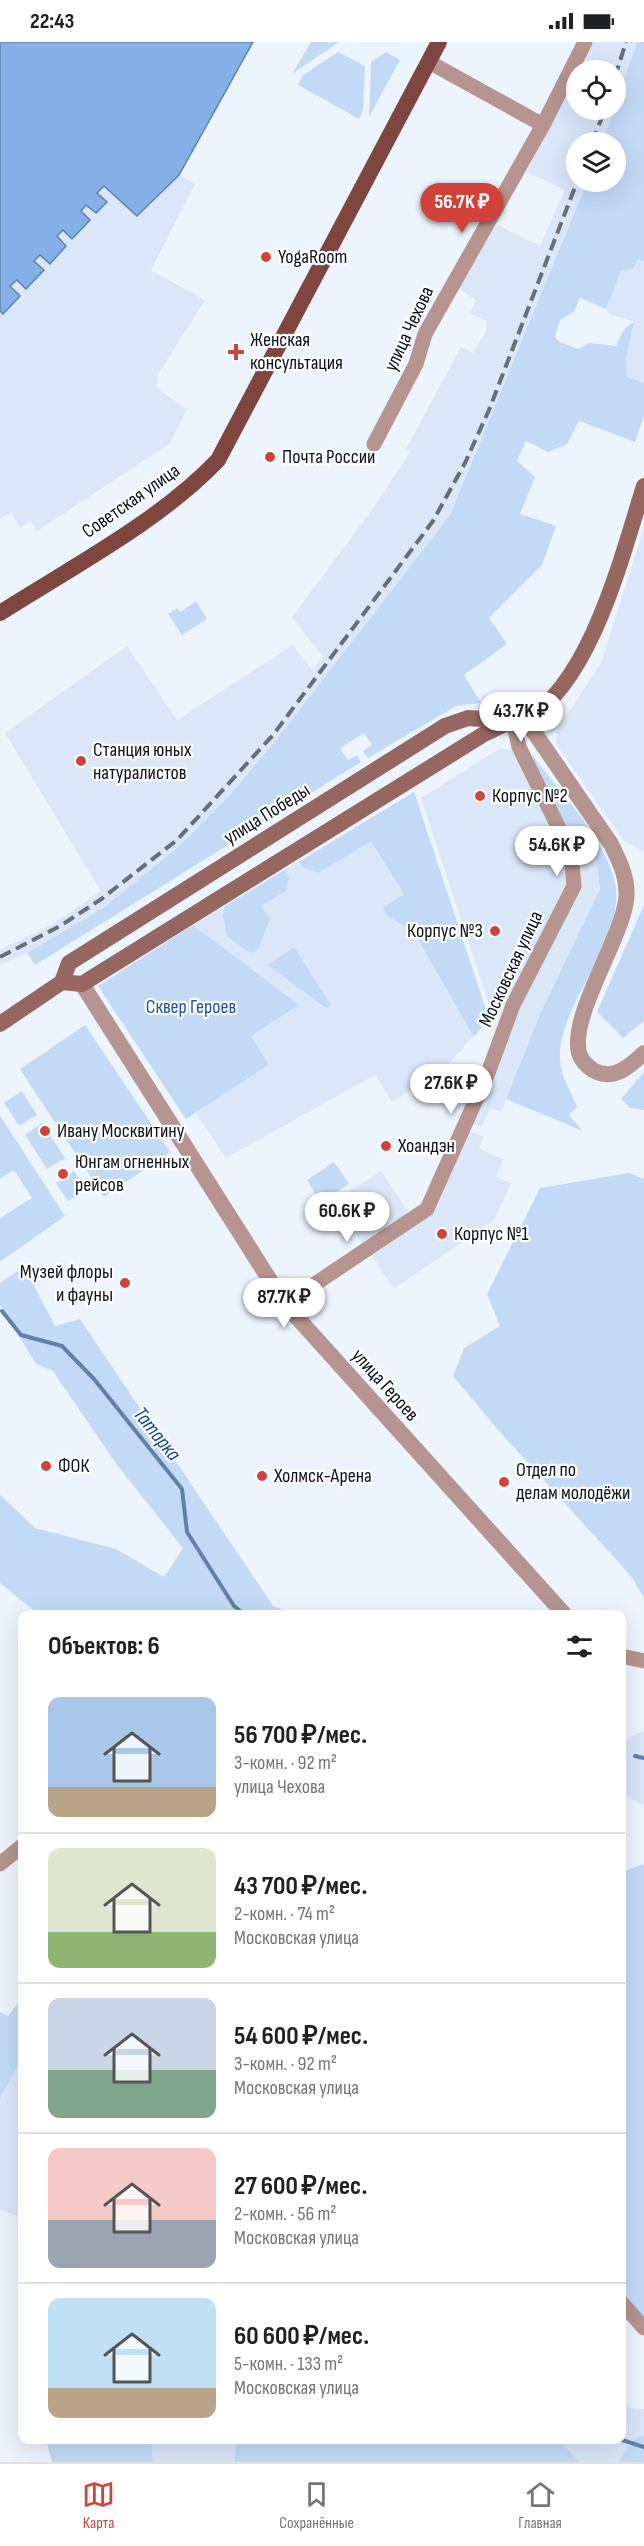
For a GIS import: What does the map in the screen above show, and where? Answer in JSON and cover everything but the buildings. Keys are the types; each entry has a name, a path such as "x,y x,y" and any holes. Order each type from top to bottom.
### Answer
{"main road":[{"name":"Советская улица","path":"0,613 162,509 193,486 218,460 439,42"},
{"path":"62,982 82,984 484,734 519,720 546,703 564,683 584,652 602,614 644,486"},
{"name":"улица Победы","path":"0,1024 62,982 69,963 445,726 468,718 519,720"}],"street":[{"name":"улица Чехова","path":"374,444 416,364 425,334 543,125 585,42"},
{"path":"429,62 543,125"},
{"path":"519,720 611,844 627,885 626,902 584,1015 578,1039 579,1054 587,1066 599,1074 614,1074 627,1068 644,1053"},
{"name":"Московская улица","path":"285,1304 427,1209 488,1074 513,1005 574,886 571,853 519,747 519,720"},
{"name":"улица Героев","path":"82,984 285,1304 560,1610"},
{"path":"626,1657 644,1662"},
{"path":"0,1864 18,1849"},
{"path":"626,2308 644,2328"}],"shaded area":[{"path":"592,42 637,42 626,76 626,60 582,60"},
{"path":"566,93 566,120 612,120 607,132 566,132 566,192 583,192 450,515 276,740 230,795 178,847 103,908 27,953 0,965 0,950 56,922 101,891 5,733 127,646 177,720 293,645 312,670 323,657 292,617 372,510 410,452 406,449 461,347 473,353 486,331 486,321 470,313 476,300 456,287 487,232 499,226 540,246 565,190 527,172"},
{"path":"179,175 195,184 151,270 205,300 158,374 157,388 187,410 169,444 37,531 31,521 20,527 11,513 0,519 0,311 2,314 19,296 10,287 17,280 43,270 34,261 40,255 50,263 66,246 57,237 63,230 73,239 90,220 80,211 86,205 96,213 106,203 97,193 104,186 137,216"},
{"path":"638,258 644,261 644,383 627,377 626,357 634,322 610,314 606,309 621,271"},
{"path":"644,528 644,852 624,841 556,744 557,730 601,663"},
{"path":"499,749 512,750 556,834 566,857 568,888 499,1016 493,1016 421,798"},
{"path":"414,792 489,1019 443,1070 392,1102 375,1075 226,1158 196,1113 269,1066 251,1036 299,1005 193,925"},
{"path":"594,843 600,889 540,1014 501,1112 490,1108 482,1127 472,1123 520,1006 579,890 574,845"},
{"path":"469,1131 484,1137 479,1149 503,1159 496,1177 511,1183 494,1220 394,1289 372,1256 436,1210"},
{"path":"381,1171 408,1212 363,1245 335,1200"},
{"path":"644,1731 644,1805 626,1796 626,1739"},
{"path":"18,2065 18,2216 0,2210 0,2099"},
{"path":"626,2405 635,2409 644,2409 644,2434 632,2441 618,2462 580,2462 560,2444 626,2444"},
{"path":"151,2444 236,2444 234,2462 153,2462"}],"green space":[{"path":"311,42 339,42 292,74"},
{"path":"637,42 644,42 644,261 638,259 633,269 621,271 606,309 580,298 574,312 560,320 555,337 560,342 578,349 589,343 616,346 624,329 634,322 626,357 627,377 644,383 644,416 635,442 579,421 567,444 548,452 526,441 517,461 535,477 520,514 556,526 542,565 489,618 507,644 464,675 481,703 456,706 368,758 363,751 372,745 364,733 340,748 348,760 357,755 361,762 35,965 27,953 103,908 178,847 230,795 276,740 450,515 583,192 626,192 626,132 606,132 610,120 626,120 626,74"},
{"path":"338,52 365,66 363,110 359,119 298,85 303,75"},
{"path":"386,52 400,60 369,117 371,62"},
{"path":"196,601 207,619 182,635 168,614 177,608 180,612"},
{"path":"529,756 533,756 592,833 610,866 615,883 616,905 611,927 579,995 562,1039 561,1066 577,1107 569,1115 583,1131 506,1099 540,1014 600,889 594,843 574,845"},
{"path":"414,792 489,1019 474,1037 414,932 389,917 383,908 404,894 371,841 318,873 304,868 299,862"},
{"path":"285,870 289,876 287,890 261,906 270,919 258,949 253,953 247,951 227,936 223,915 225,906"},
{"path":"644,905 644,1021 623,1038 597,1012"},
{"name":"Сквер Героев","path":"193,925 299,1005 251,1036 269,1065 186,1119 98,986"},
{"path":"294,947 331,1005 326,1008 268,965"},
{"path":"85,1025 170,1152 104,1197 20,1069"},
{"path":"644,1072 644,1110 630,1108 621,1099"},
{"path":"22,1091 37,1115 19,1126 4,1103"},
{"path":"0,1116 65,1216 0,1262 0,1218 32,1198 14,1170 0,1179"},
{"path":"42,1123 65,1158 47,1169 25,1135"},
{"path":"334,1162 349,1184 321,1202 307,1180"},
{"path":"74,1171 86,1190 68,1201 56,1183"},
{"path":"629,1173 644,1179 644,1598 631,1576 500,1432 453,1376 464,1348 500,1326 487,1294 540,1188"},
{"path":"24,1267 55,1326 80,1319 273,1606 282,1610 33,1610 0,1583 0,1495 35,1528 116,1549 164,1577 183,1548 117,1465 53,1371 36,1364 0,1305 0,1283"},
{"path":"644,1864 644,2318 626,2299 626,1870"},
{"path":"18,2003 18,2065 0,2099 0,2012 8,2016"},
{"path":"644,2434 644,2462 618,2462 632,2441"},
{"path":"47,2444 151,2444 153,2462 52,2462"},
{"path":"236,2444 563,2444 580,2462 234,2462"}],"water":[{"path":"0,42 253,42 179,175 137,216 104,186 97,193 107,202 96,213 86,205 81,211 90,220 72,239 63,230 57,236 66,246 50,264 40,255 34,261 44,270 26,289 17,280 10,286 20,296 3,314 0,311"}],"waterway":[{"name":"Татарка","path":"2,1311 21,1335 62,1346 94,1379 182,1489 187,1532 234,1606 239,1610"},
{"path":"635,1756 644,1758"},
{"name":"Татарка","path":"626,2441 644,2447"}],"railway":[{"path":"620,60 626,42"},
{"path":"596,132 601,120"},
{"path":"0,957 60,926 100,900 177,840 273,735 433,521 465,463 489,410 573,192"}],"place":[{"name":"YogaRoom","path":"266,257"},
{"name":"Женская консультация","path":"236,352"},
{"name":"Почта России","path":"270,457"},
{"name":"Станция юных натуралистов","path":"81,761"},
{"name":"Корпус №2","path":"480,796"},
{"name":"Корпус №3","path":"495,931"},
{"name":"Ивану Москвитину","path":"45,1131"},
{"name":"Хоандэн","path":"386,1146"},
{"name":"Юнгам огненных рейсов","path":"63,1174"},
{"name":"Корпус №1","path":"442,1234"},
{"name":"Музей флоры и фауны","path":"125,1283"},
{"name":"ФОК","path":"46,1466"},
{"name":"Холмск-Арена","path":"262,1476"},
{"name":"Отдел по делам молодёжи","path":"504,1482"}]}
